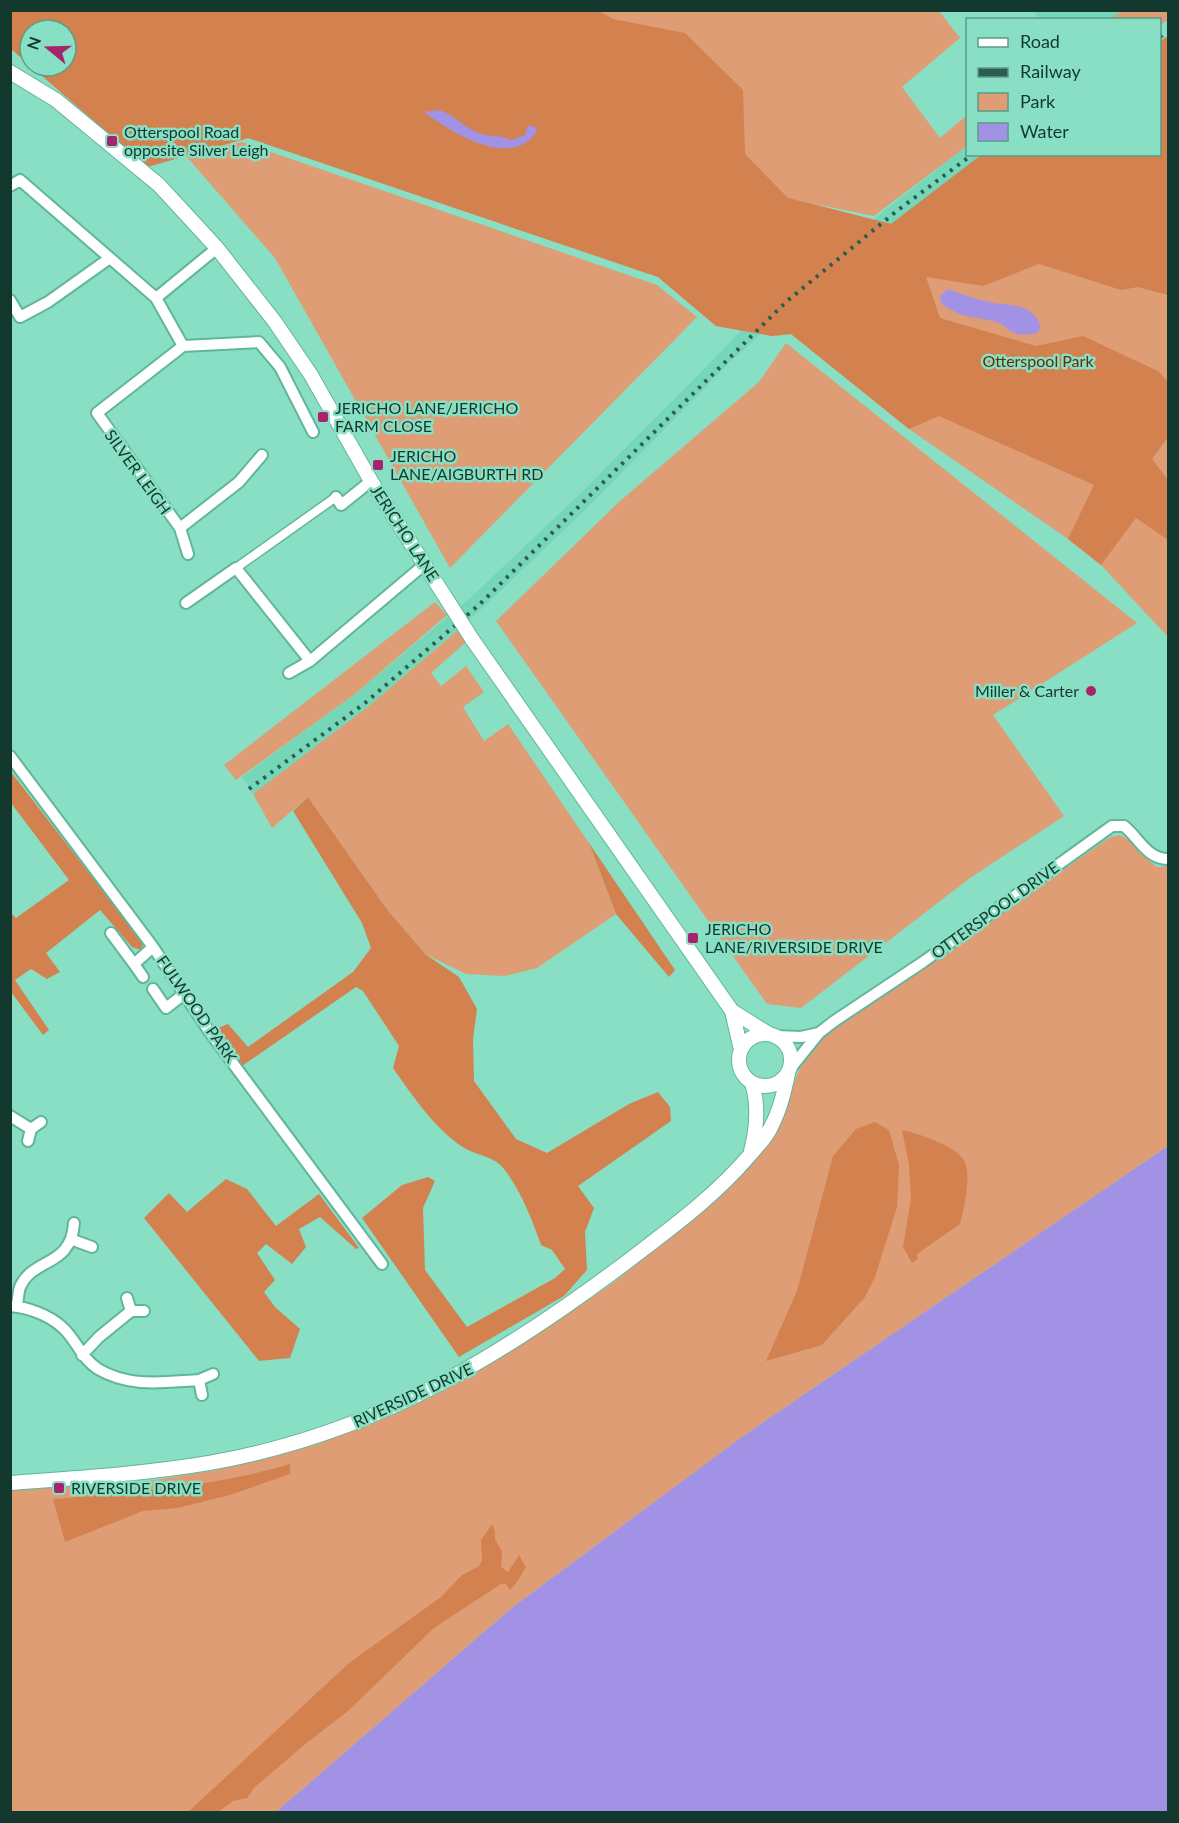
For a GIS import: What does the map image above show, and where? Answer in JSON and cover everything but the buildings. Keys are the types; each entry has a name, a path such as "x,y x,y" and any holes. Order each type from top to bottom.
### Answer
{"street":[{"name":"JERICHO LANE","path":"10,72 56,100 159,185 217,248 275,322 311,375 371,481 472,639 732,1011 741,1050"},
{"path":"10,186 20,180 156,298 183,346 259,342 280,367 313,432"},
{"path":"156,298 217,248"},
{"path":"10,300 20,317 48,302 110,258"},
{"name":"SILVER LEIGH","path":"183,346 97,413 180,528 239,482 262,455"},
{"path":"186,603 236,568 341,505 371,481"},
{"path":"180,528 188,554"},
{"path":"289,673 310,661 425,564"},
{"path":"236,568 310,661"},
{"name":"FULWOOD PARK","path":"10,756 153,946 184,994 382,1264"},
{"name":"OTTERSPOOL DRIVE","path":"789,1072 819,1033 1112,826 1124,826 1136,836 1148,853 1161,860 1168,860"},
{"path":"111,933 143,977"},
{"path":"134,964 153,946"},
{"path":"153,989 166,1008 184,994"},
{"name":"JERICHO LANE","path":"732,1011 773,1035"},
{"name":"OTTERSPOOL DRIVE","path":"773,1035 801,1037 819,1033"},
{"path":"773,1035 783,1041 791,1054 789,1072 776,1084 760,1086 752,1083 741,1071 741,1050 752,1037 773,1035"},
{"name":"RIVERSIDE DRIVE","path":"10,1483 148,1472 210,1463 270,1450 331,1431 392,1407 477,1365 534,1330 709,1199 732,1178 771,1127 789,1072"},
{"name":"RIVERSIDE DRIVE","path":"749,1155 757,1120 757,1101 752,1083"},
{"path":"10,1116 31,1129"},
{"path":"28,1141 31,1129 41,1122"},
{"path":"74,1223 73,1240 56,1258 26,1278 19,1288 14,1306 40,1313 62,1327 82,1355 97,1368 131,1382 199,1380 213,1374"},
{"path":"73,1240 92,1247"},
{"path":"127,1298 131,1311"},
{"path":"82,1355 99,1337 131,1311 144,1311"},
{"path":"199,1380 202,1395"}],"shaded area":[{"path":"1033,11 1123,11 1112,18 1039,18"},
{"path":"966,147 966,156 980,156 802,296 728,364 589,506 477,613 369,706 253,794 242,777 355,694 468,600 579,495 779,293"}],"green space":[{"name":"Otterspool Park","path":"11,10 939,11 960,38 902,87 940,138 966,116 966,147 874,216 810,203 891,224 1168,258 1168,637 1101,565 1068,539 909,429 791,334 772,336 716,326 658,277 249,138 208,150 242,142 657,285 697,317 450,568 275,258 186,156 147,167 45,78 78,78 78,18 18,18 18,55 11,49"},
{"name":"Otterspool Park","path":"11,11 599,11 613,19 685,33 743,90 745,154 788,198 891,224 980,156 1161,156 1161,40 1168,36 1168,295 1138,287 1121,290 1039,264 983,286 926,277 940,318 1036,346 1083,336 1158,371 1168,382 1168,437 1152,459 1168,480 1168,540 1136,518 1101,565 1068,539 1094,485 939,416 909,429 791,334 772,336 716,326 658,277 248,138 147,167 45,78 78,78 78,18 18,18 18,55 11,49"},
{"path":"1123,11 1168,11 1168,20 1161,24 1161,18 1111,18"},
{"path":"786,343 1137,623 993,715 1064,816 970,878 801,1008 767,1004 496,621 620,501 759,382"},
{"path":"435,602 447,615 355,694 236,780 224,765"},
{"path":"458,630 466,642 431,673 441,686 466,666 484,692 463,707 484,741 508,724 589,843 616,914 537,968 505,976 466,974 425,954 386,908 308,797 272,828 253,794 369,706"},
{"path":"11,772 143,943 141,950 132,947 100,910 46,953 60,972 47,979 31,969 15,980 49,1030 43,1035 11,992 10,912 16,918 69,880 11,803"},
{"path":"308,797 386,908 425,954 459,977 477,1009 473,1039 474,1081 516,1139 547,1153 629,1104 658,1092 670,1107 671,1121 578,1186 594,1208 585,1232 587,1270 564,1296 459,1357 362,1218 402,1185 428,1177 435,1181 423,1208 425,1270 467,1327 555,1278 565,1269 552,1250 541,1245 526,1206 504,1169 492,1159 457,1143 426,1113 393,1068 399,1046 363,991 356,987 242,1066 218,1028 228,1024 248,1047 353,972 371,948 362,923 293,811"},
{"path":"1119,835 1129,841 1157,867 1168,866 1168,1146 742,1437 513,1607 276,1812 11,1812 11,1490 136,1483 216,1470 318,1444 436,1394 500,1358 613,1283 729,1189 771,1138 804,1058 830,1031 1109,838"},
{"path":"589,843 675,970 669,977 616,914"},
{"path":"875,1122 889,1130 899,1165 897,1207 875,1277 865,1297 822,1345 766,1361 797,1291 833,1156 856,1129"},
{"path":"902,1130 926,1137 953,1150 964,1160 967,1174 960,1224 917,1254 918,1259 912,1263 903,1247 911,1199 909,1164"},
{"path":"226,1179 247,1189 276,1226 319,1194 359,1248 356,1249 320,1217 299,1229 306,1247 292,1264 266,1244 257,1253 275,1280 264,1292 275,1307 300,1329 290,1358 259,1361 144,1218 169,1193 187,1212"},
{"path":"290,1464 290,1474 230,1495 178,1508 143,1511 65,1542 53,1499 202,1484"},
{"path":"492,1524 495,1539 502,1552 501,1567 508,1572 519,1555 526,1567 510,1590 506,1584 501,1584 434,1628 348,1711 254,1788 247,1798 233,1801 218,1812 188,1812 349,1663 441,1597 462,1575 479,1566 482,1560 481,1540"}],"water":[{"path":"439,110 451,115 476,132 486,135 511,140 525,135 528,126 534,126 537,131 526,142 512,148 497,148 465,137 424,112"},
{"path":"948,289 984,301 1026,309 1037,319 1041,327 1037,333 1020,334 993,321 962,315 942,304 940,296"},
{"path":"1168,1146 1168,1812 276,1812 513,1607 742,1437"}],"railway":[{"path":"1161,36 1168,32"},
{"path":"249,789 365,703 480,604 787,301 898,210 970,156"}],"place":[{"name":"Otterspool Road opposite Silver Leigh","path":"112,141"},
{"name":"JERICHO LANE/JERICHO FARM CLOSE","path":"323,417"},
{"name":"JERICHO LANE/AIGBURTH RD","path":"378,465"},
{"name":"Miller & Carter","path":"1091,691"},
{"name":"JERICHO LANE/RIVERSIDE DRIVE","path":"693,938"},
{"name":"RIVERSIDE DRIVE","path":"59,1488"}]}
